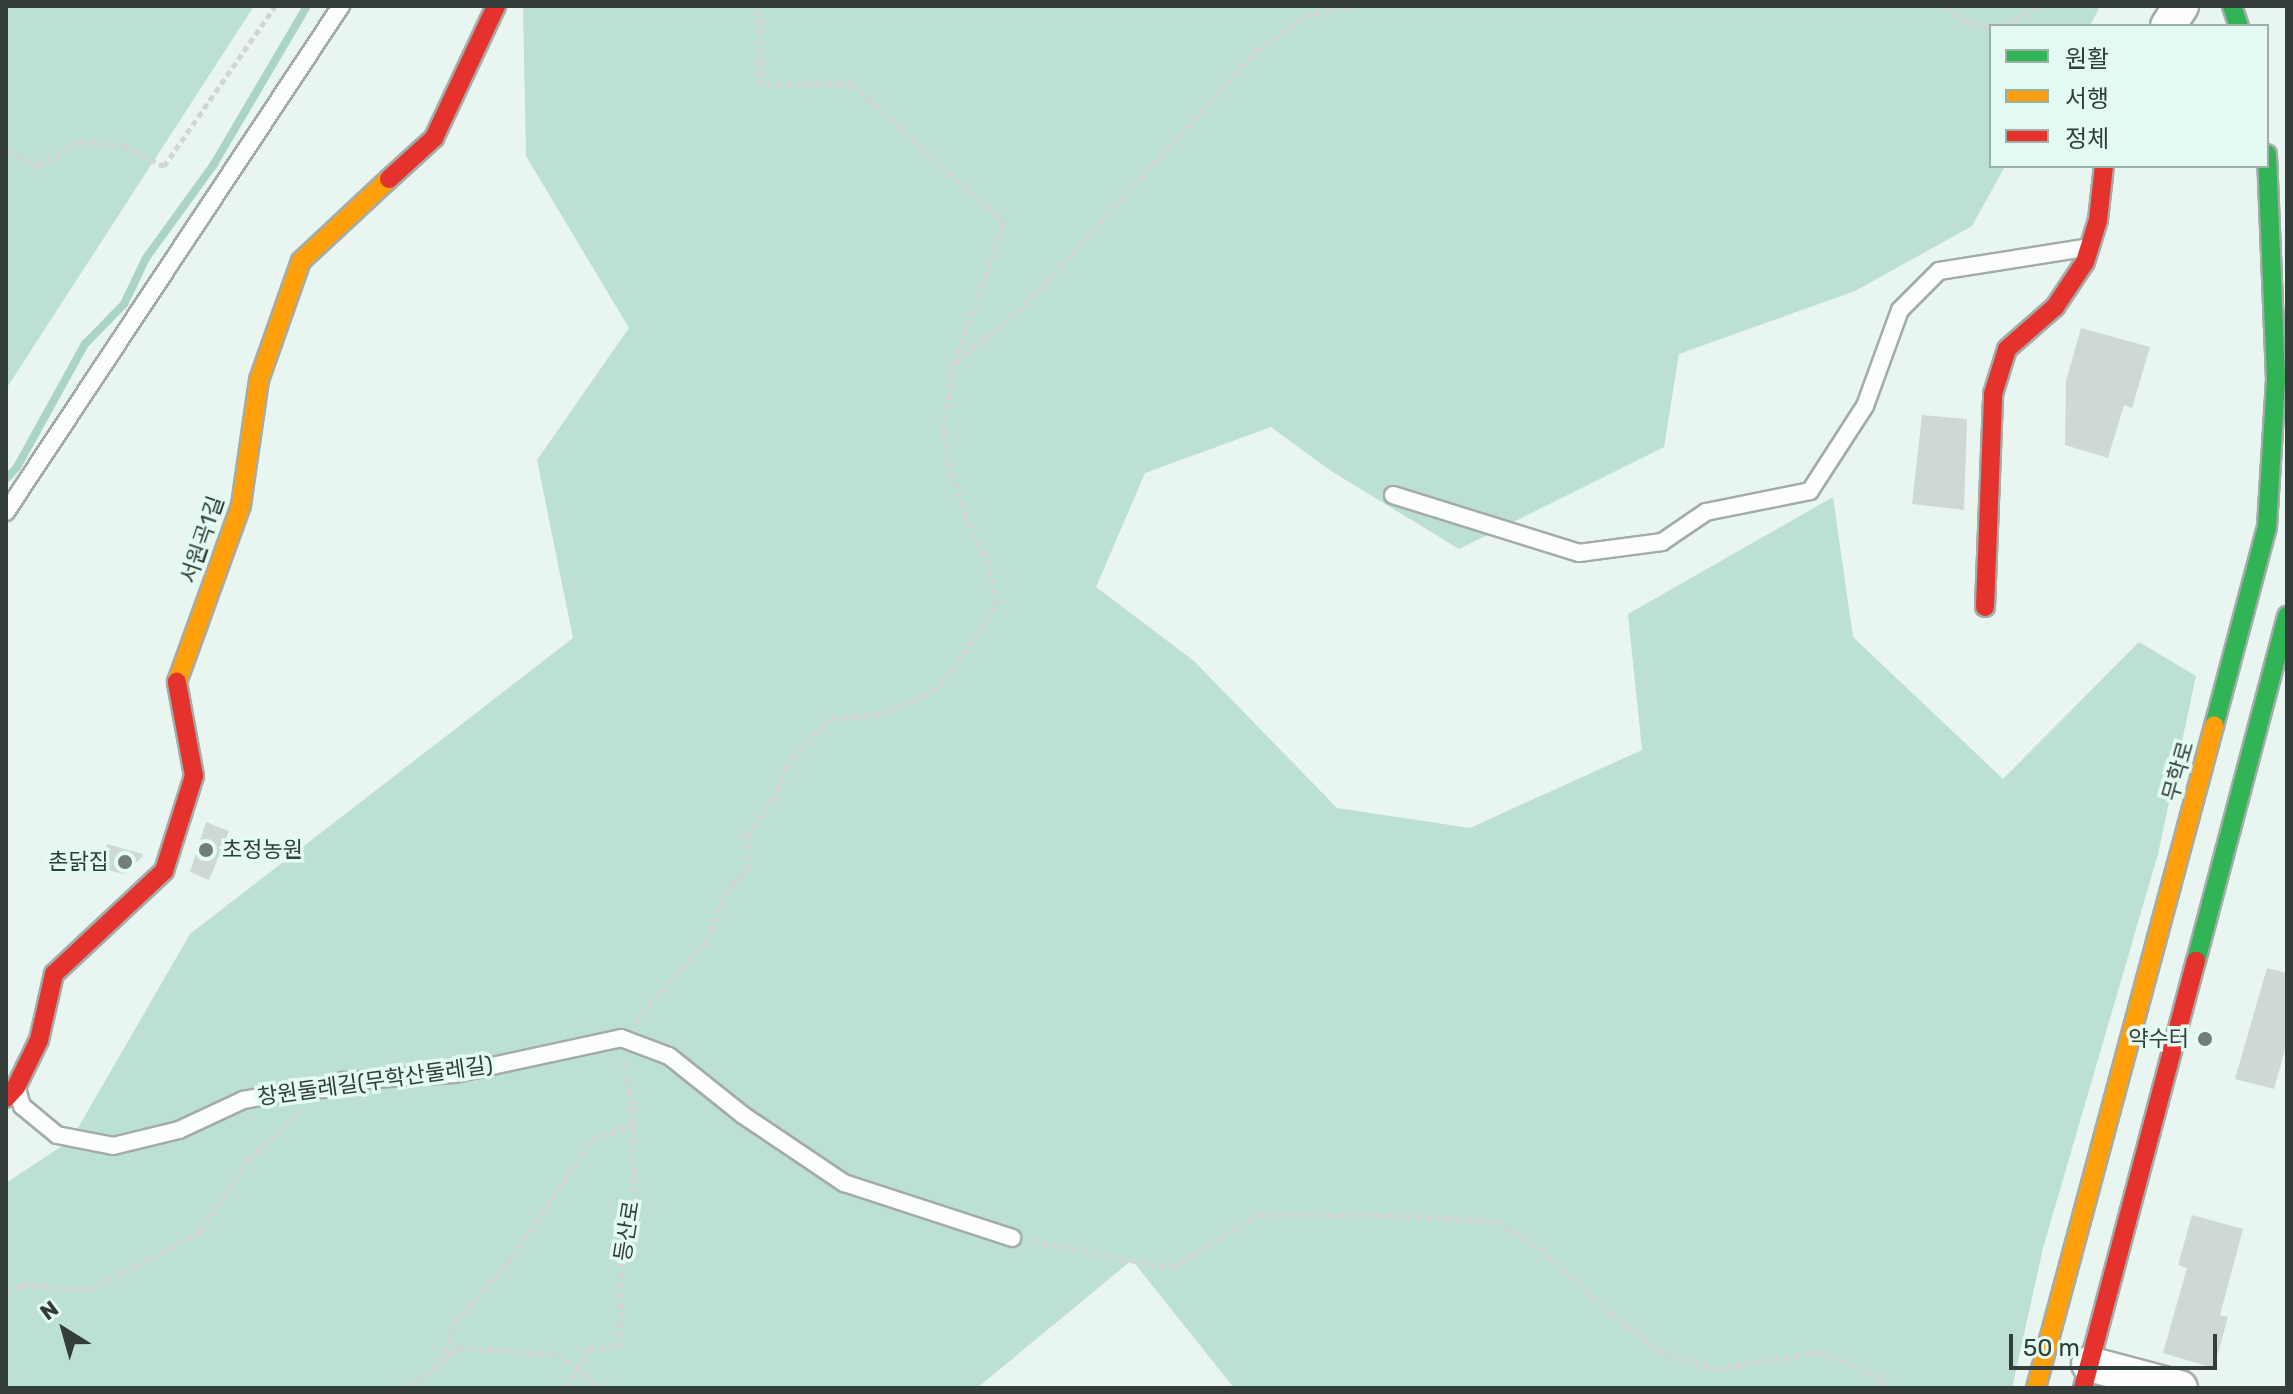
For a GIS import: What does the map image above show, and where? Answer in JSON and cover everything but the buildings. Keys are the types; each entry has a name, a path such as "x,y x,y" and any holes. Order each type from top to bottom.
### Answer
{"main road":[{"name":"서원곡1길","path":"11,1093 39,1040 54,974 164,871 194,776 177,679 241,505 259,380 301,261 434,138 496,6"},
{"path":"1985,607 1993,394 2007,349 2055,307 2085,262 2098,220 2104,168"},
{"name":"무학로","path":"2036,1388 2267,527 2276,379 2268,168"},
{"path":"2086,1376 2275,711 2287,616"}],"street":[{"path":"2169,24 2181,6"},
{"path":"2086,1376 2180,1388"}],"lane":[{"path":"6,512 341,6"},
{"path":"1393,495 1579,553 1662,542 1706,512 1810,491 1865,406 1900,310 1939,271 2090,247"},
{"path":"621,1038 669,1056 733,1108 844,1183 1012,1238"},
{"name":"창원둘레길(무학산둘레길)","path":"11,1093 57,1135 113,1146 179,1130 243,1100 299,1090 327,1089 343,1081 455,1074 621,1038"}],"path":[{"path":"6,150 38,166 80,141 123,146 164,166 275,6"},
{"path":"621,1038 707,941 725,893 748,869 746,836 773,800 786,767 806,742 831,719 875,715 933,692 952,671 997,604 988,564 966,516 950,468 943,429 954,363 1004,223 851,83 761,85 758,6"},
{"path":"954,363 1025,305 1256,51 1305,16 1350,6"},
{"path":"1944,6 1966,22 1989,27"},
{"path":"2008,24 2036,6"},
{"name":"등산로","path":"576,1367 590,1348 620,1348 621,1247 634,1204 633,1124 621,1038"},
{"path":"6,1294 21,1285 89,1290 201,1232 248,1160 327,1089"},
{"path":"442,1362 455,1322 513,1256 591,1140 633,1124"},
{"path":"1012,1238 1171,1268 1258,1215 1376,1215 1497,1221 1540,1248 1611,1314 1665,1354 1715,1369 1821,1352 1882,1378 1885,1388"},
{"path":"410,1388 457,1348 558,1354 601,1388"},
{"path":"567,1388 576,1367"}],"green space":[{"path":"6,6 254,6 6,389"},
{"path":"523,6 2100,6 2091,24 1989,24 1989,168 2004,168 1972,226 1855,291 1679,354 1664,447 1459,549 1331,471 1271,427 1145,473 1096,587 1194,661 1337,808 1470,828 1642,750 1628,614 1833,497 1853,637 2003,779 2139,642 2196,676 2158,854 2043,1248 2012,1388 1234,1388 1132,1260 977,1388 6,1388 6,1183 71,1140 190,934 573,638 537,460 629,328 526,156"}],"waterway":[{"path":"6,479 17,467 85,344 124,304 146,258 214,164 307,6"}],"traffic: fast":[{"path":"2232,6 2238,24"},
{"path":"2214,726 2267,527 2276,379 2268,168"},
{"path":"2196,961 2287,616"}],"traffic: slow":[{"path":"177,682 241,505 259,380 301,261 389,179"},
{"path":"2036,1388 2214,726"}],"traffic: jam":[{"path":"389,179 434,138 496,6"},
{"path":"1985,607 1993,394 2007,349 2055,307 2085,262 2098,220 2104,168"},
{"path":"6,1098 16,1087 39,1040 54,974 164,871 194,776 177,682"},
{"path":"2083,1388 2196,961"}],"place":[{"name":"초정농원","path":"206,850"},
{"name":"촌닭집","path":"125,862"},
{"name":"약수터","path":"2205,1039"}]}
